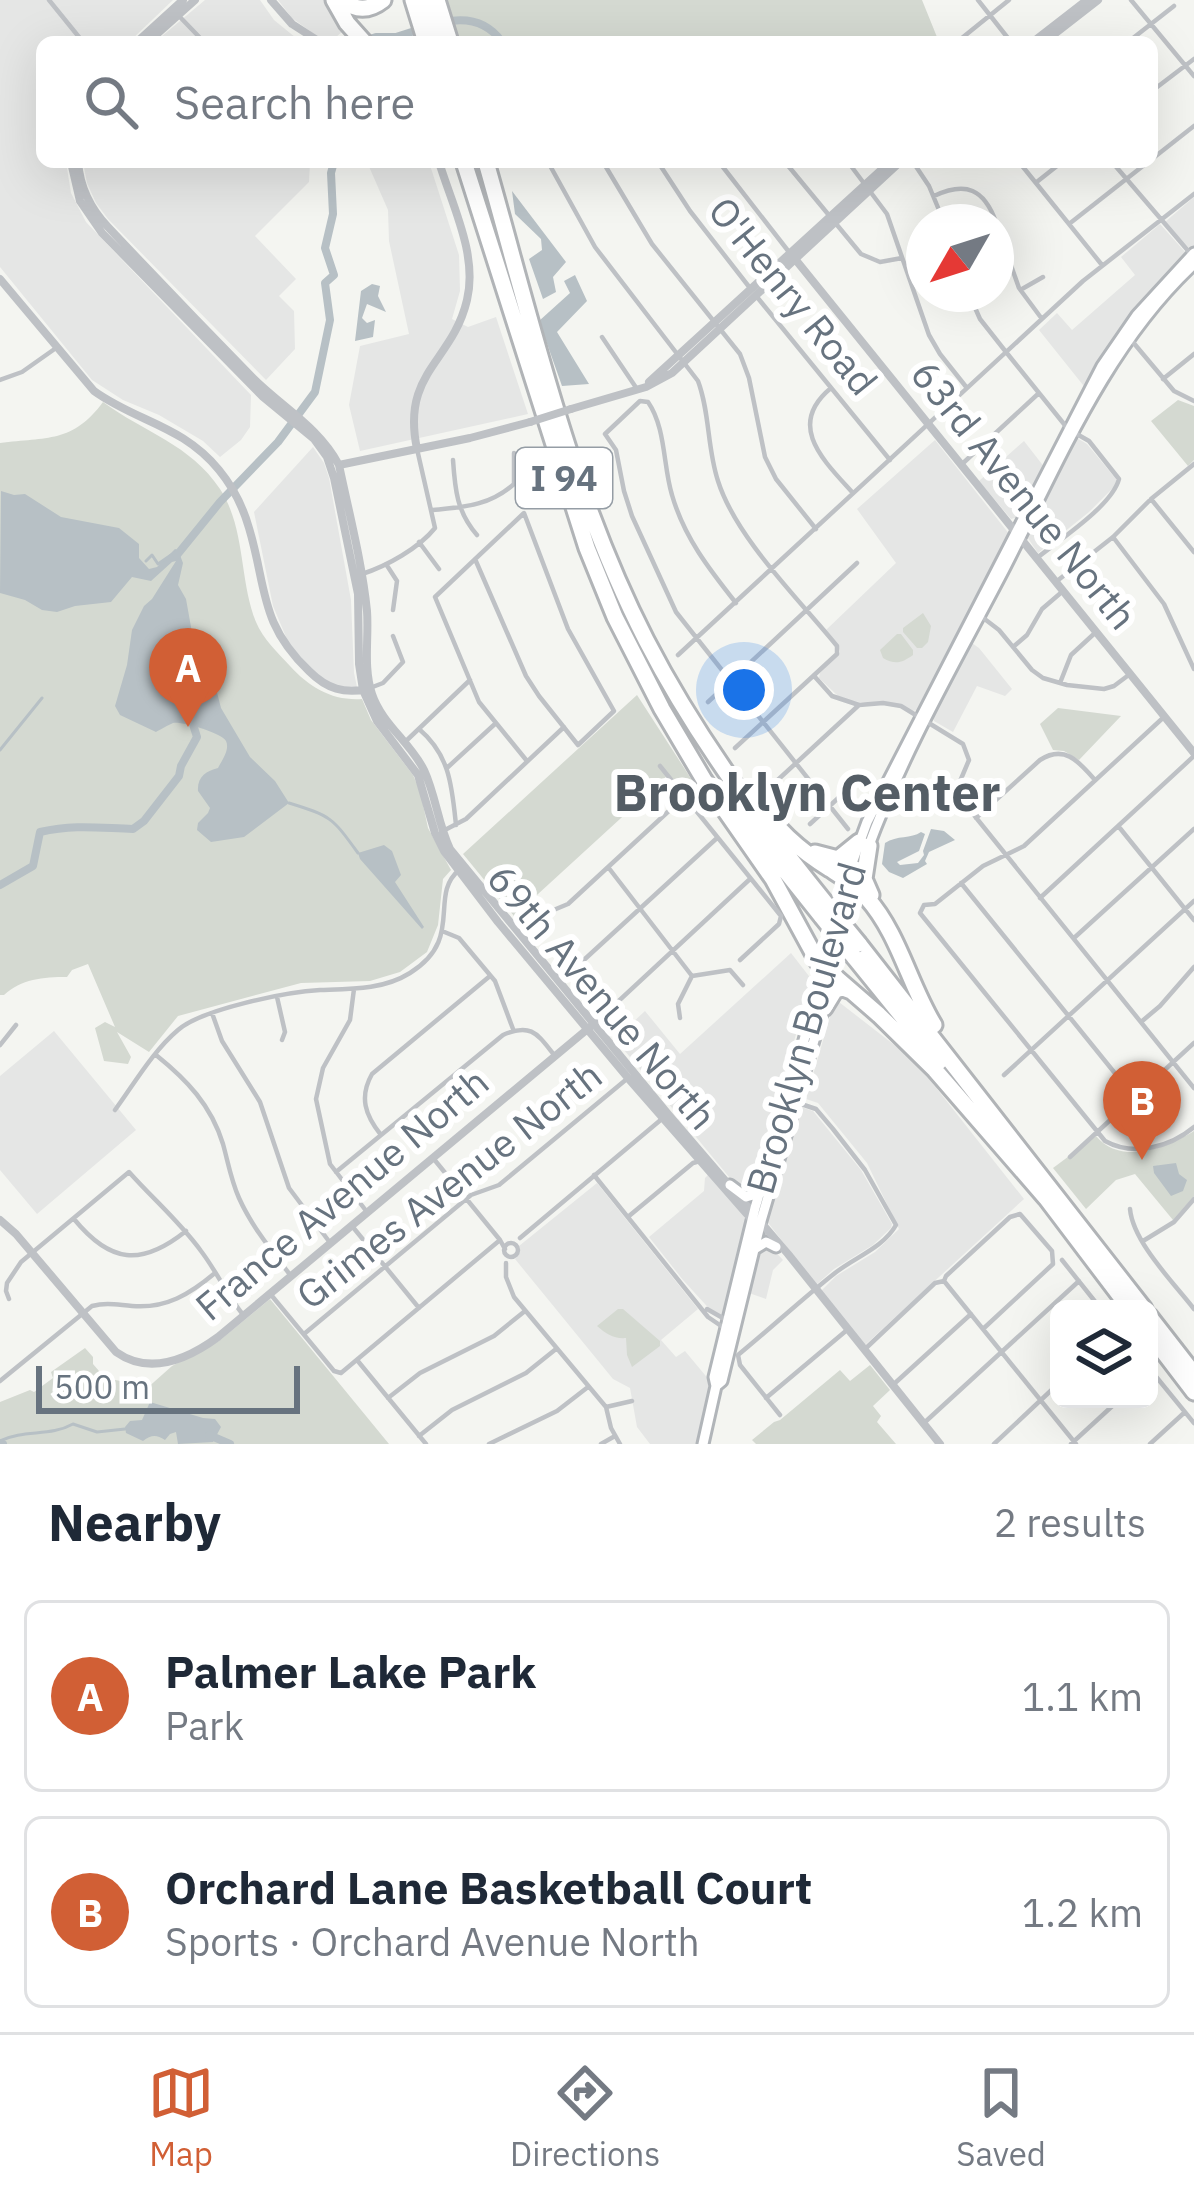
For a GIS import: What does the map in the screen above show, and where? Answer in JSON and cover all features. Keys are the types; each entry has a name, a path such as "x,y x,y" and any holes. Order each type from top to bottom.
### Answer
{"highway":[{"path":"338,0 366,9 382,0"},
{"path":"338,0 359,36"},
{"path":"413,0 435,28"},
{"path":"425,0 435,28"},
{"name":"I 94","path":"462,168 586,548 614,617 649,683 704,770 857,951 1123,1300"},
{"path":"478,168 514,285 526,308"},
{"name":"I 94","path":"488,168 569,452 626,597 669,682 733,785 825,911"},
{"path":"669,682 715,746 762,792 785,828 849,880 879,913 922,1004 984,1102"},
{"path":"649,683 704,780 773,879 808,946 828,973 879,1015 954,1090 1046,1198"},
{"path":"762,792 761,807 786,834 849,880"},
{"path":"815,853 841,858 859,839"},
{"path":"859,839 864,883 898,952"},
{"name":"I 94","path":"857,951 984,1102 1137,1300"},
{"path":"824,1009 835,990 852,991"},
{"name":"I 94","path":"1158,1328 1194,1374"},
{"path":"1158,1345 1194,1392"}],"main road":[{"name":"Brooklyn Boulevard","path":"859,839 895,782 922,719 1126,335 1193,257"},
{"name":"Brooklyn Boulevard","path":"703,1444 714,1377 828,973 859,839 980,615 1018,534"},
{"name":"Brooklyn Boulevard","path":"731,1326 767,1167 824,1009 828,973"},
{"path":"730,1185 748,1197 767,1167"},
{"path":"753,1250 766,1242 776,1247"}],"street":[{"path":"50,0 78,36"},
{"path":"153,36 182,0"},
{"path":"144,36 195,0"},
{"path":"271,0 292,24 311,36"},
{"path":"978,0 1006,36"},
{"path":"964,36 1009,0"},
{"path":"1041,36 1087,0"},
{"path":"1052,36 1098,0"},
{"path":"1131,0 1194,76"},
{"path":"1136,36 1174,6"},
{"path":"174,12 198,36"},
{"path":"1158,86 1194,58"},
{"path":"1158,154 1194,126"},
{"path":"76,168 84,199 102,233 252,387 301,424 335,465 367,614 367,689"},
{"path":"358,576 386,564 434,528 413,423 416,394 460,320 470,284 469,258 441,168"},
{"path":"551,168 595,247 694,373 704,397 714,466 736,520 838,650 735,748"},
{"path":"607,168 652,244 746,366 770,469 816,529"},
{"name":"O'Henry Road","path":"662,168 698,222 890,460"},
{"name":"63rd Avenue North","path":"724,168 1194,754"},
{"path":"790,168 867,258 887,262 903,257"},
{"path":"853,168 887,214 929,334 967,388"},
{"path":"335,465 530,422 659,382 884,168"},
{"path":"868,186 892,168"},
{"path":"917,168 937,204"},
{"path":"1024,168 1103,266"},
{"path":"1036,182 1054,168"},
{"path":"1117,168 1193,257"},
{"path":"1069,224 1140,168"},
{"path":"934,196 950,189 972,191 988,204"},
{"path":"678,656 1042,319 1194,194"},
{"path":"1014,273 1020,290 1042,319"},
{"path":"1020,290 1043,278"},
{"path":"0,279 94,391 189,441 210,460 232,488 249,525 265,604 279,636 323,684 347,692 382,683 403,662 393,636"},
{"path":"977,312 1071,431 1089,441 1120,482 1037,558"},
{"path":"1126,335 1174,391 1194,401"},
{"path":"602,338 637,389"},
{"path":"0,380 22,372 56,348"},
{"path":"1163,379 1194,354"},
{"path":"830,388 811,412 810,435 853,494"},
{"path":"962,465 1040,393"},
{"path":"736,603 684,527 670,491 654,412 640,401 605,434 616,450 628,504 676,612 859,839"},
{"path":"433,510 488,502 514,484 514,453"},
{"path":"453,460 459,508 477,535"},
{"path":"1013,647 1028,635 1059,587 1194,464"},
{"path":"1151,499 1194,552"},
{"path":"475,559 526,676 578,745 614,711 563,617 524,513 434,597 479,702 527,761"},
{"path":"1113,537 1164,604 1194,669"},
{"path":"419,542 439,569"},
{"path":"708,702 857,563"},
{"path":"386,564 398,581 393,610"},
{"path":"980,615 1035,673 1060,683 1109,688 1130,674"},
{"path":"1060,683 1071,655 1096,632"},
{"path":"814,675 832,696 859,705 895,704 958,739 967,749 968,766 957,790 1194,1088"},
{"path":"402,745 470,680"},
{"name":"69th Avenue North","path":"367,689 425,772 438,832 460,869 939,1444"},
{"path":"762,792 859,705"},
{"path":"1165,716 1024,846 983,866 935,904 921,907 921,916 1111,1145 1131,1149 1169,1143 1194,1127"},
{"path":"448,767 496,723"},
{"path":"438,832 466,819 564,727"},
{"path":"419,729 434,742 448,767 456,825"},
{"path":"976,818 1051,754 1073,758 1095,780"},
{"path":"1040,898 1194,754"},
{"path":"660,766 782,921 740,960"},
{"path":"810,824 863,777 880,794"},
{"path":"517,938 544,914 568,904 684,797"},
{"path":"1119,827 1194,920"},
{"path":"1074,939 1194,829"},
{"path":"560,982 717,838"},
{"path":"608,867 692,976"},
{"path":"115,1110 181,1027 212,1013 277,997 380,986 412,972 432,956 440,942 448,884 460,869"},
{"name":"France Avenue North","path":"82,1313 119,1354 144,1364 166,1363 204,1347 591,1026 751,879"},
{"path":"961,883 1135,1098"},
{"path":"1004,1075 1194,901"},
{"path":"442,931 455,935 490,976 514,1030"},
{"name":"69th Avenue North","path":"517,938 560,982 628,1078 730,1185 797,1268"},
{"path":"1141,1022 1194,967"},
{"path":"692,976 730,970 743,985"},
{"path":"381,1135 365,1106 364,1093 372,1074 490,976"},
{"path":"680,1018 678,1004 692,976"},
{"path":"354,988 350,1020 317,1088 328,1158 368,1212"},
{"path":"277,997 285,1032 282,1040"},
{"path":"212,1013 222,1041 260,1102 289,1188 331,1244"},
{"path":"0,1045 16,1025"},
{"path":"336,1172 497,1039 523,1028 534,1032 555,1056"},
{"path":"1070,1157 1194,1043"},
{"path":"156,1055 204,1102 220,1134 244,1210 292,1276"},
{"name":"Grimes Avenue North","path":"304,1334 466,1198 505,1180 628,1078"},
{"path":"780,1415 737,1358 841,1268 877,1246 896,1225 865,1170 818,1112 791,1100"},
{"path":"620,1444 606,1407 508,1285 509,1251 665,1116"},
{"path":"433,1158 509,1251"},
{"path":"628,1216 700,1161"},
{"path":"9,1299 10,1275 129,1172 186,1231 244,1316"},
{"path":"594,1175 702,1306 731,1326"},
{"path":"1143,1241 1174,1222 1194,1199"},
{"path":"1130,1209 1143,1241 1194,1309"},
{"path":"944,1281 1010,1217 1026,1218 1054,1259 983,1329"},
{"path":"73,1218 100,1246 128,1256 155,1252 186,1231"},
{"path":"0,1220 82,1313"},
{"path":"352,1226 418,1308"},
{"path":"271,1294 337,1373 500,1240"},
{"path":"1062,1260 1094,1300"},
{"path":"0,1381 92,1306 170,1302 215,1273"},
{"path":"944,1281 1073,1443 1110,1408"},
{"path":"864,1350 935,1282 944,1281"},
{"path":"924,1424 1079,1281"},
{"path":"388,1398 420,1373 482,1343 525,1311"},
{"path":"892,1385 970,1313"},
{"path":"766,1398 847,1330"},
{"path":"419,1436 452,1410 526,1373 556,1349"},
{"path":"357,1360 426,1444"},
{"path":"1158,1380 1194,1423"},
{"path":"489,1444 557,1411 588,1388"},
{"path":"994,1444 1050,1391"},
{"path":"606,1407 632,1401"},
{"path":"1150,1444 1185,1412"},
{"path":"601,1444 615,1436"}],"shaded area":[{"path":"0,0 173,0 135,36 36,36 36,168 67,168 71,193 86,222 251,395 250,427 220,457 159,415 123,400 92,380 0,267"},
{"path":"205,0 260,0 294,36 162,36"},
{"path":"278,0 332,0 348,27 337,36 317,36 292,18"},
{"path":"444,0 922,0 937,36 455,36"},
{"path":"84,168 310,168 309,182 255,236 296,279 279,296 294,311 295,349 266,380 108,219 87,183"},
{"path":"370,168 431,168 459,255 460,291 452,319 468,327 496,317 528,414 360,451 349,405 360,346 409,334 389,241 388,210"},
{"path":"512,191 566,262 553,277 556,292 543,299 529,259 542,250 541,239 515,214"},
{"path":"1194,197 1194,250 1192,251 1165,222"},
{"path":"1160,224 1186,258 1087,390 1039,330 1057,313 1072,330 1135,275 1121,257"},
{"path":"575,275 587,301 557,332 589,384 562,386 539,321 570,293 564,281"},
{"path":"372,284 380,286 378,296 386,312 367,304 362,318 367,323 375,320 373,337 355,341 361,291"},
{"path":"1178,400 1194,406 1194,460 1188,466 1151,421"},
{"path":"103,402 181,450 220,489 234,521 251,606 263,634 314,687 341,698 362,699 371,720 413,775 428,828 451,870 443,879 438,925 427,952 400,972 370,981 301,983 178,1016 149,1052 117,1032 131,1057 128,1064 104,1061 95,1028 105,1022 115,1027 88,964 67,977 33,980 0,995 0,443 70,431"},
{"path":"1077,438 1087,444 1117,484 1038,553 1025,534"},
{"path":"935,440 1010,535 918,710 851,701 819,678 840,652 826,630 896,563 857,509"},
{"path":"1024,441 1045,468 1018,517 1011,519 979,481"},
{"path":"313,447 329,478 351,600 357,687 322,680 289,644 273,606 254,512"},
{"path":"1,491 25,494 61,517 119,528 139,544 139,558 149,569 178,550 183,563 178,585 221,708 250,757 289,803 244,837 211,842 197,830 210,808 198,791 199,782 218,768 226,741 210,731 177,723 156,732 120,715 115,706 132,630 176,561 151,581 132,577 111,602 57,612 42,610 0,593"},
{"path":"923,613 931,626 928,642 917,648 903,628"},
{"path":"897,634 913,655 895,662 883,658 880,650"},
{"path":"969,641 1012,689 1005,696 977,686 953,732 934,721 932,712"},
{"path":"637,695 699,791 688,799 668,775 514,916 463,854"},
{"path":"1058,708 1121,716 1079,760 1053,750 1040,724"},
{"path":"931,829 955,840 929,852 927,864 903,878 882,864 885,843 921,832 925,834 919,851 897,862 918,863"},
{"path":"384,845 392,851 401,875 395,882 422,929 360,859 358,853"},
{"path":"791,953 812,980 752,1184 739,1189 615,1039 645,1011 680,1054"},
{"path":"835,999 915,1061 1024,1199 865,1345 821,1292 899,1229 867,1163 818,1103 806,1099"},
{"path":"54,1031 136,1130 37,1214 0,1170 0,1076"},
{"path":"801,1107 813,1111 861,1170 892,1224 873,1245 816,1285 766,1220"},
{"path":"1194,1131 1194,1196 1173,1220 1135,1174 1116,1180 1086,1209 1053,1168 1096,1136 1106,1145 1131,1152 1157,1148"},
{"path":"1176,1163 1187,1180 1183,1191 1171,1196 1153,1166"},
{"path":"709,1174 747,1224 726,1313 721,1316 683,1280 649,1237 704,1191"},
{"path":"597,1183 698,1309 661,1340 676,1357 685,1351 710,1381 696,1444 650,1444 637,1427 630,1388 613,1379 515,1259 519,1246"},
{"path":"769,1245 783,1260 773,1270 766,1299 746,1292 757,1249"},
{"path":"270,1299 389,1444 0,1444 0,1402 34,1392 53,1378 51,1372 85,1348 105,1378 145,1390 172,1366 219,1341"},
{"path":"618,1309 660,1341 660,1346 632,1367 626,1338 597,1326"},
{"path":"870,1365 890,1390 873,1406 881,1416 877,1422 896,1444 756,1444 752,1440 840,1370 850,1381"},
{"path":"150,1402 215,1419 221,1427 213,1442 178,1444 176,1432 165,1440 154,1436 143,1441 126,1433 130,1421 142,1420"}],"waterway":[{"path":"444,22 477,23 496,36"},
{"path":"399,36 424,28"},
{"path":"177,555 278,442 315,392 330,320 325,283 334,275 325,248 333,214 332,168"},
{"path":"146,561 152,555 158,564 171,555"},
{"path":"0,750 42,698"},
{"path":"0,885 33,866 40,832 76,827 133,829 144,821 179,776 197,737 191,718"},
{"path":"289,803 330,819 358,853"},
{"path":"0,1441 73,1424 97,1432 125,1429"},
{"path":"209,1435 230,1444"}],"place":[{"name":"Palmer Lake Park","path":"188,727"},
{"name":"Orchard Lane Basketball Court","path":"1142,1160"}],"district":[{"name":"Brooklyn Center","path":"807,793"}]}
